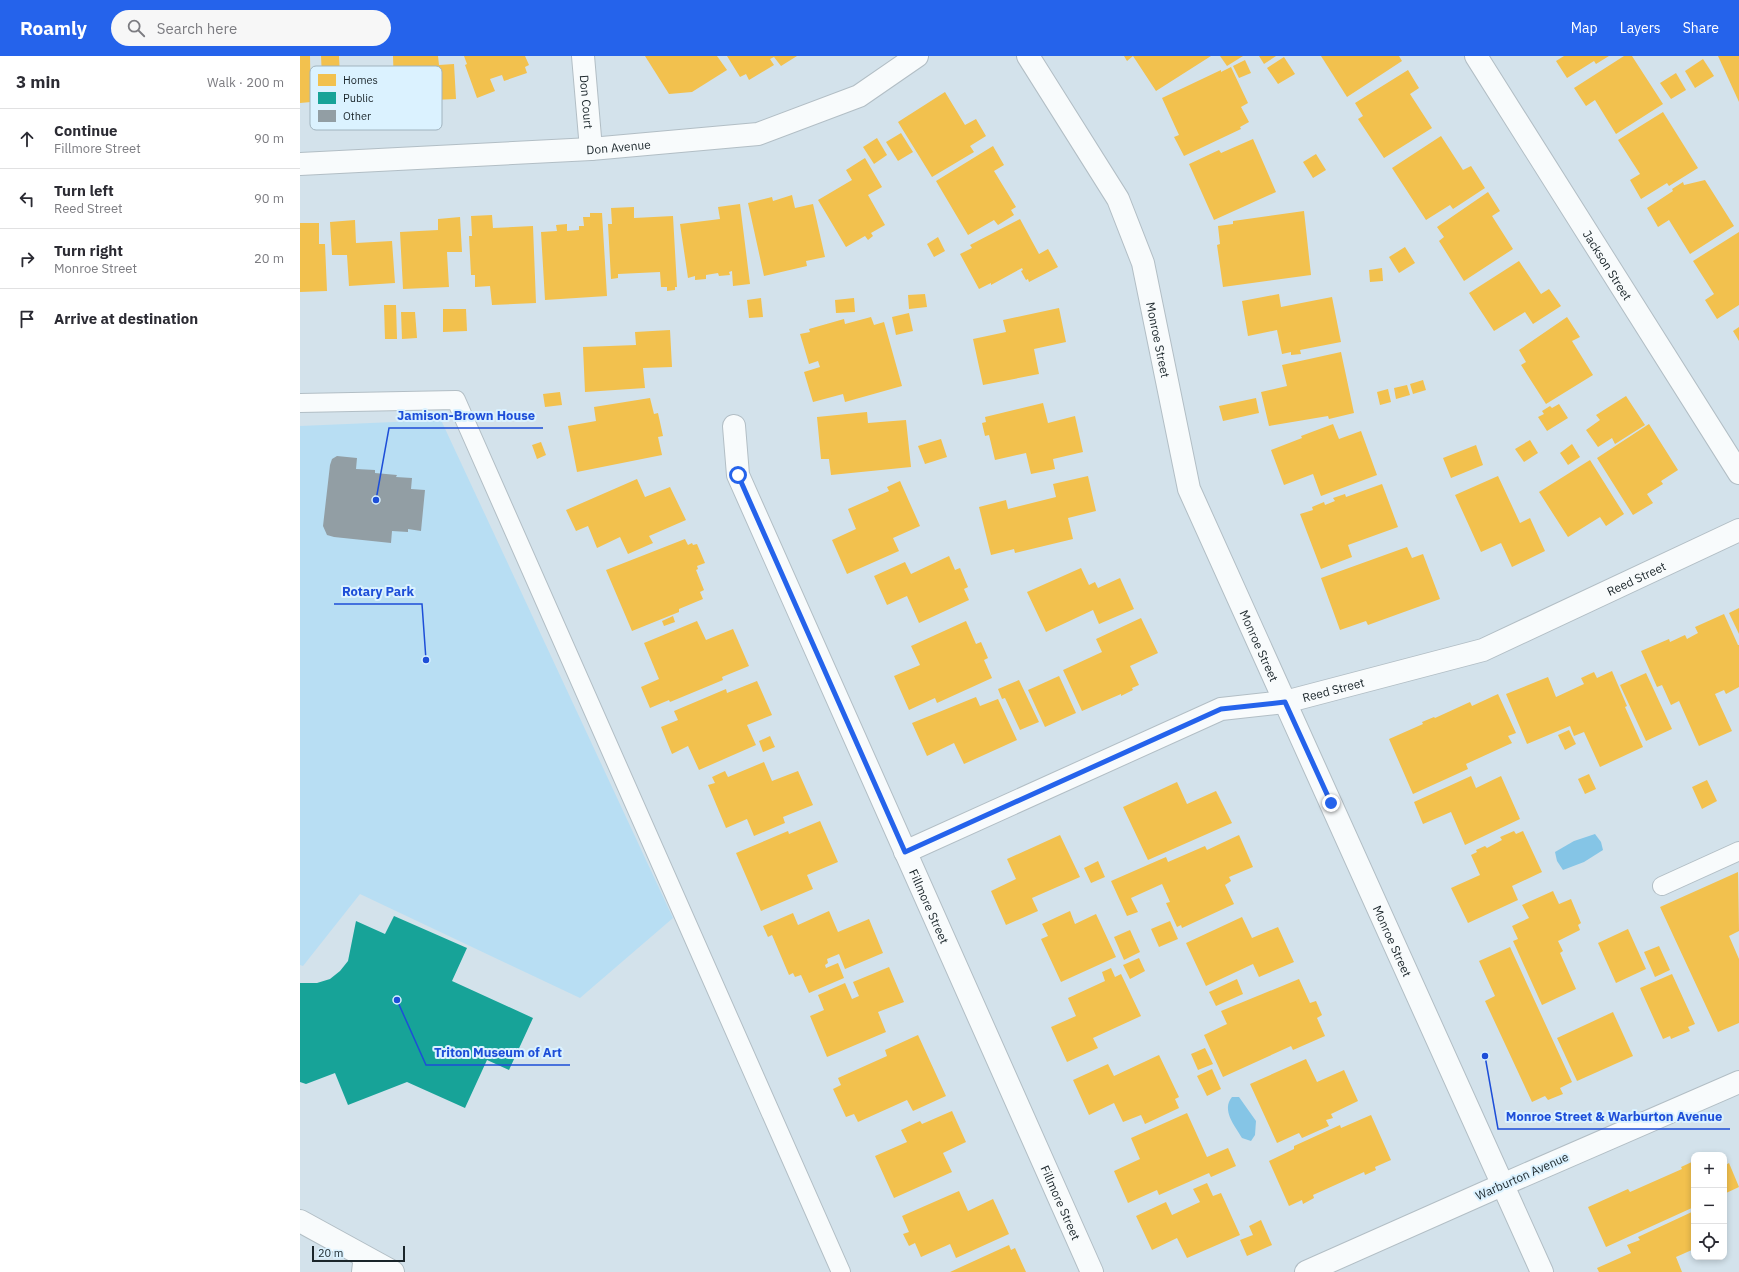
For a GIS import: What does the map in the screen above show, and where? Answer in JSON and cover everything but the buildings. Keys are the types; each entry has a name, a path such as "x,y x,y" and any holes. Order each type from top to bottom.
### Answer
{"street":[{"name":"Don Court","path":"583,56 591,149"},
{"name":"Don Avenue","path":"300,164 591,149 758,134 858,96 917,56"},
{"name":"Monroe Street","path":"1028,56 1114,193 1120,206 1143,263 1189,489 1542,1272"},
{"name":"Jackson Street","path":"1476,56 1739,473"},
{"name":"Fillmore Street","path":"734,426 738,475 1092,1272"},
{"name":"Reed Street","path":"905,852 1221,709 1285,702 1483,650 1739,530"},
{"name":"Warburton Avenue","path":"1306,1272 1739,1082"},
{"path":"300,1222 362,1264 392,1272"}],"lane":[{"path":"300,403 456,400 841,1272"},
{"path":"1662,886 1739,852"}],"shaded area":[{"path":"441,420 673,918 580,998 360,894 303,966 300,965 300,426"},
{"path":"1595,834 1601,842 1603,850 1584,862 1563,870 1557,861 1555,852 1574,841"},
{"path":"1232,1097 1239,1097 1256,1121 1255,1135 1251,1141 1242,1138 1230,1118 1228,1107"}],"place":[{"name":"Jamison-Brown House","path":"376,500"},
{"name":"Rotary Park","path":"426,660"},
{"name":"Triton Museum of Art","path":"397,1000"},
{"name":"Monroe Street & Warburton Avenue","path":"1485,1056"}],"route":[{"path":"738,475 905,852 1225,708 1285,702 1331,803"}]}
